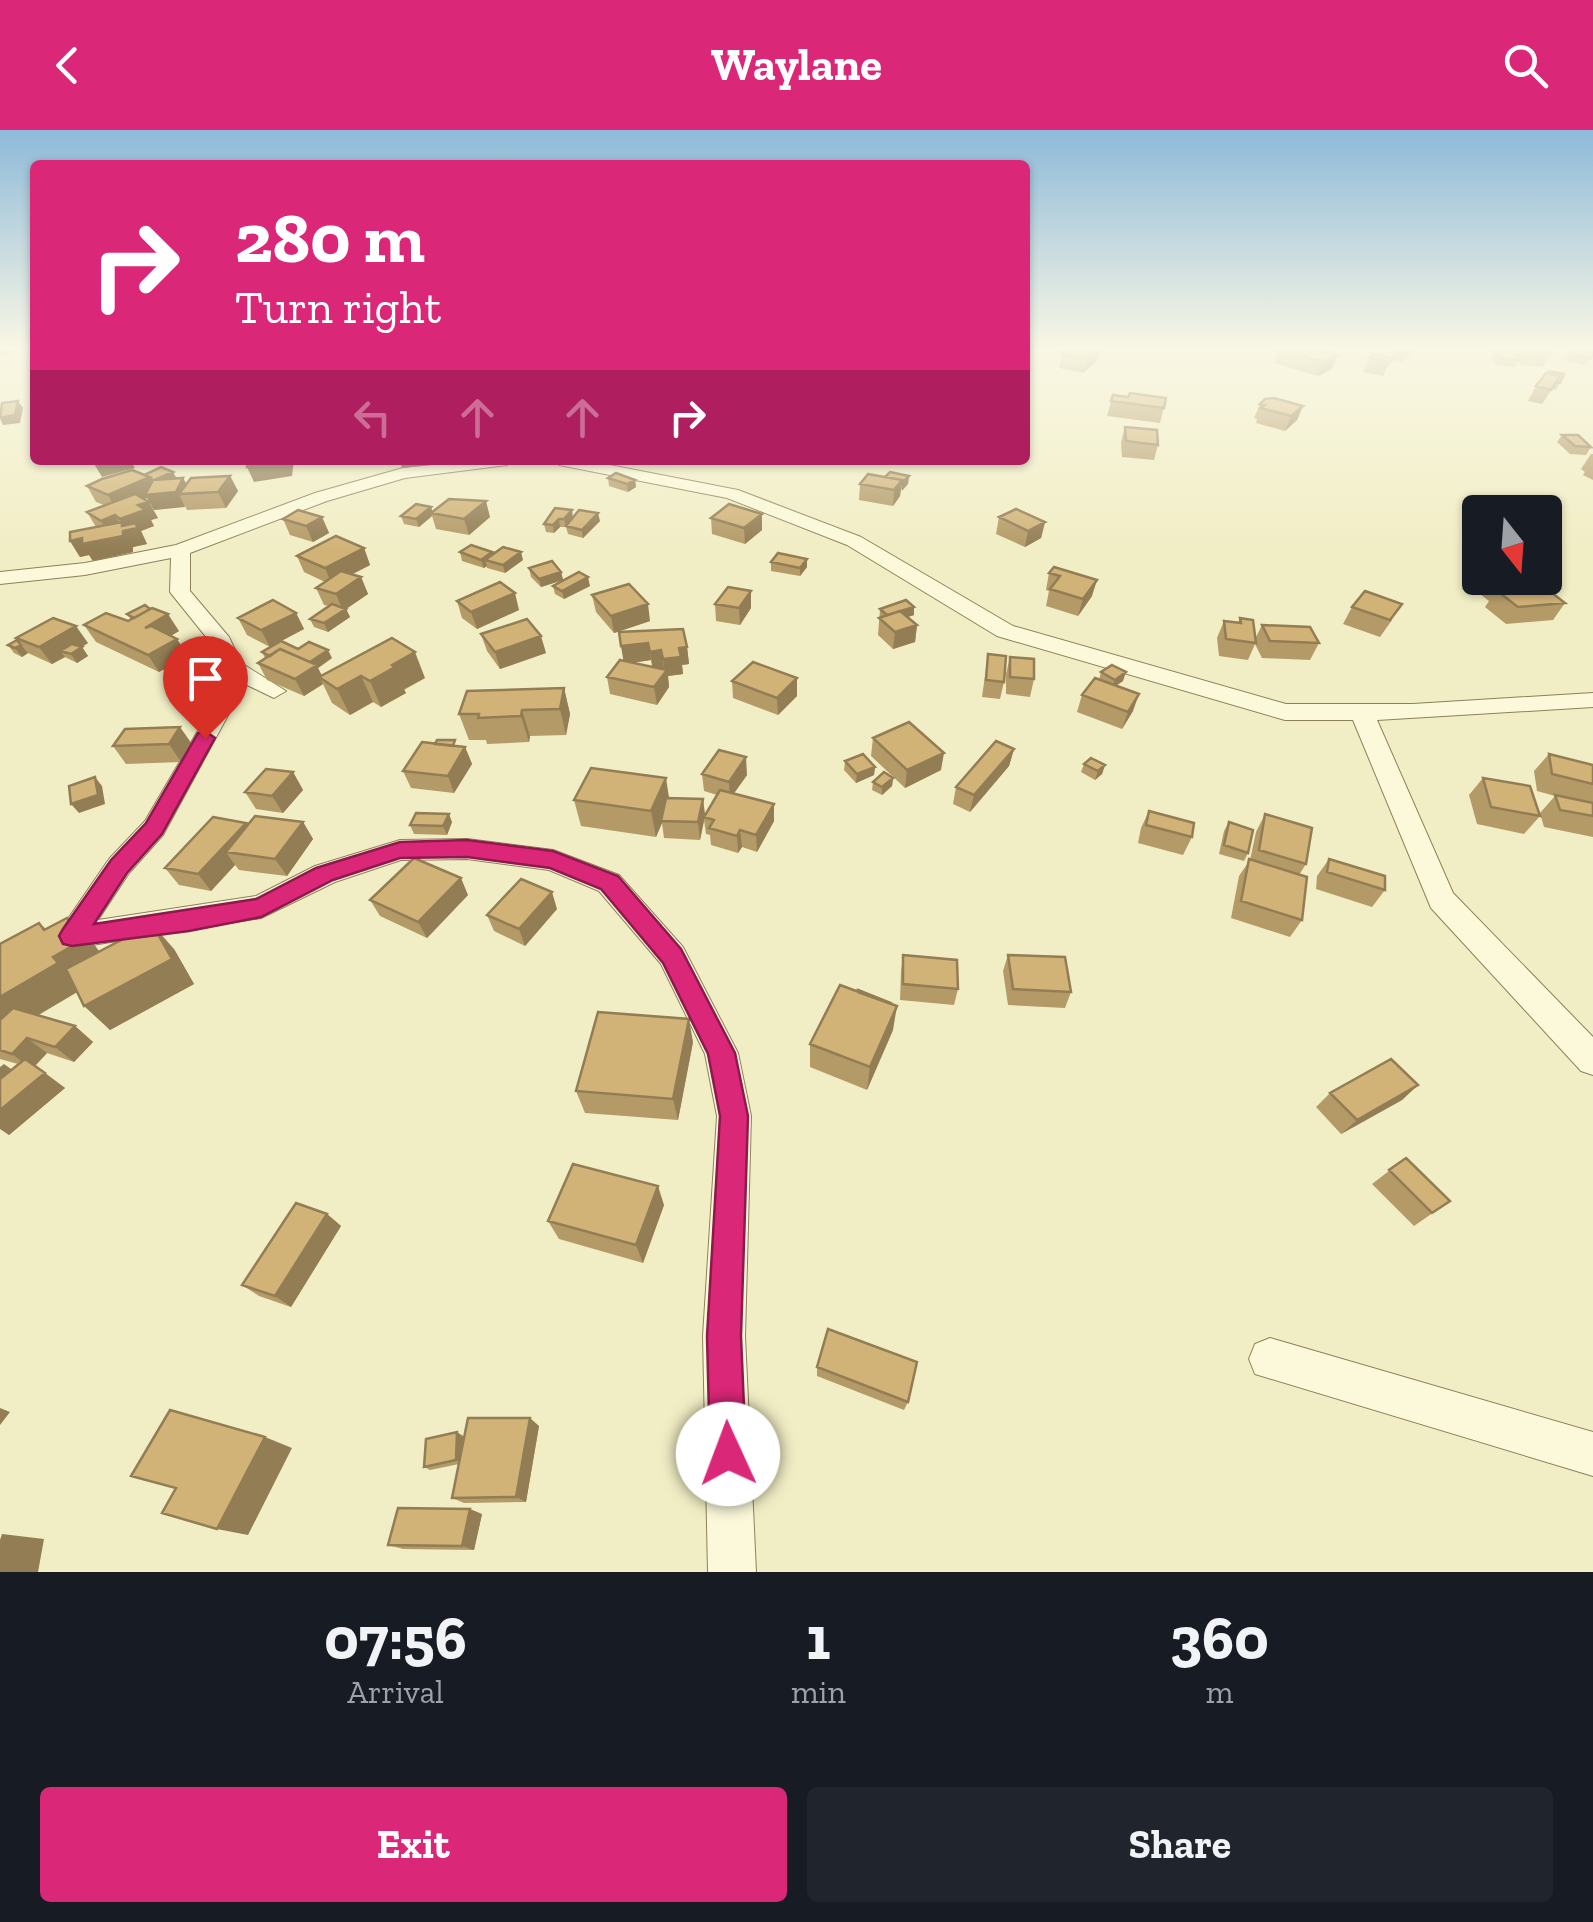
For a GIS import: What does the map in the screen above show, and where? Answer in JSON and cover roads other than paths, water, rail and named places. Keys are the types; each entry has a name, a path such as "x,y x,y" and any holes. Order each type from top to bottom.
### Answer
{"street":[{"path":"0,578 85,569 181,550 321,498 403,473 466,465"},
{"path":"584,465 732,494 854,541 1004,631 1285,712 1593,700"},
{"path":"72,936 119,866 154,828 234,688 221,642 180,592 181,550"},
{"path":"231,667 274,691"},
{"path":"1362,712 1441,900 1593,1060"},
{"path":"0,966 56,939 189,922 261,907 324,874 400,850 467,848 553,860 610,883 672,956 721,1053 734,1116 724,1336 732,1572"},
{"path":"1270,1358 1593,1454"}]}
